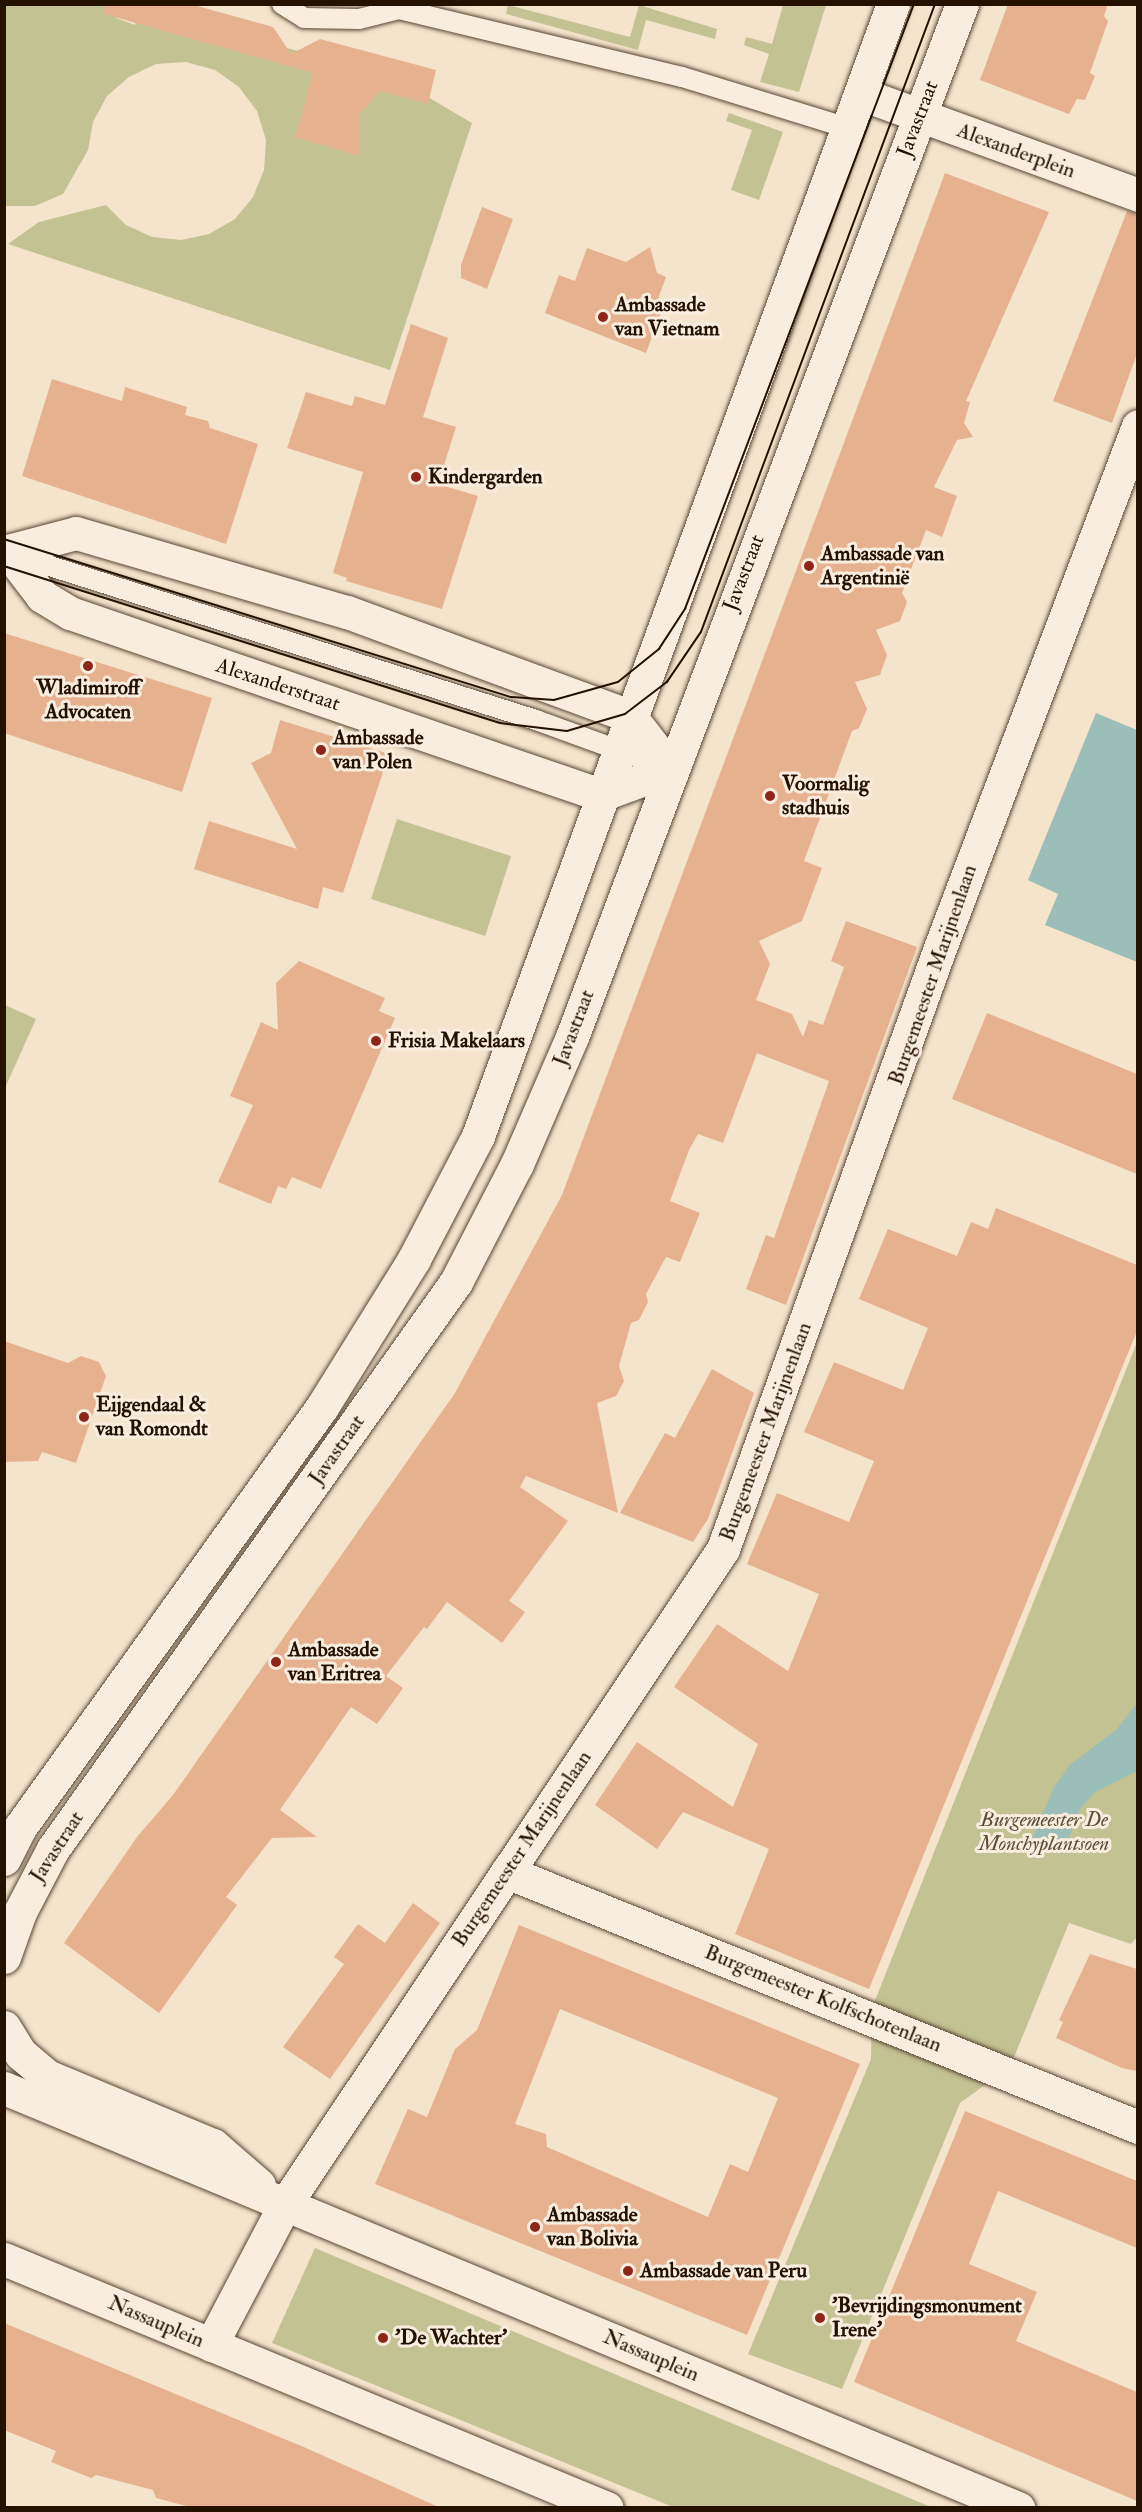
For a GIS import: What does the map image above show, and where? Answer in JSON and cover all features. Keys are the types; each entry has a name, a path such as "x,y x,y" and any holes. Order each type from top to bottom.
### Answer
{"street":[{"name":"Javastraat","path":"4,1859 21,1826 322,1407 414,1259 478,1136 630,716 659,649 892,4"},
{"name":"Javastraat","path":"4,1957 20,1912 53,1849 456,1282 517,1164 572,1037 671,769 962,4"},
{"name":"Alexanderplein","path":"861,94 1137,195"},
{"name":"Burgemeester Marijnenlaan","path":"211,2345 284,2206 723,1549 1137,426"},
{"path":"7,552 76,533 122,543 346,612 630,716 671,769 601,795"},
{"name":"Alexanderstraat","path":"7,552 42,596 70,614 601,795"},
{"name":"Burgemeester Kolfschotenlaan","path":"507,1872 1137,2127"},
{"name":"Nassauplein","path":"4,2027 21,2054 47,2076 213,2145 284,2206"},
{"name":"Nassauplein","path":"4,2088 284,2206 1018,2508"},
{"name":"Nassauplein","path":"4,2259 607,2508"}],"lane":[{"path":"282,4 304,18 359,19 399,9 682,77 848,128"},
{"path":"7,552 671,769"}],"green space":[{"path":"4,5 120,5 116,18 135,25 137,18 176,18 394,77 472,123 390,370 8,244 39,222 106,205 126,225 152,237 181,240 209,234 235,219 253,197 264,170 266,140 257,111 239,87 215,70 186,62 156,64 129,77 107,96 93,122 88,150 63,194 35,206 5,206"},
{"path":"508,5 630,37 639,5 717,29 715,39 646,20 638,50 506,14"},
{"path":"783,5 826,5 799,92 760,82 769,54 744,45 746,37 772,44"},
{"path":"729,113 783,132 759,200 731,190 752,130 726,121"},
{"path":"397,819 511,856 485,936 371,899"},
{"path":"5,1005 36,1019 5,1088"},
{"name":"Burgemeester De Monchyplantsoen","path":"1137,1342 1137,1937 1131,1944 1069,1923 1010,2067 960,2103 842,2389 748,2354 871,2059 872,2008"},
{"path":"315,2248 931,2507 673,2507 272,2343"}],"water":[{"path":"1096,713 1137,730 1137,962 1045,925 1058,894 1028,880"},
{"path":"1137,1703 1137,1771 1094,1793 1080,1809 1063,1854 1031,1841 1054,1787 1070,1765 1117,1729"}],"building":[{"path":"105,4 190,4 273,27 291,54 320,39 436,70 428,104 380,91 359,115 360,156 295,137 313,73 104,14"},
{"path":"1008,4 1108,4 1104,16 1108,21 1090,73 1095,76 1085,100 1077,99 1069,114 980,80"},
{"path":"945,173 1049,212 966,401 970,402 964,423 973,437 957,440 934,487 957,496 942,537 926,530 902,593 907,602 900,621 876,630 887,655 880,675 855,682 867,709 859,728 852,731 804,861 822,868 802,921 759,941 770,964 756,1000 792,1014 803,1037 809,1020 823,1025 844,967 831,961 846,921 917,947 786,1305 746,1289 766,1235 774,1238 829,1081 757,1053 723,1143 698,1134 689,1150 670,1201 700,1213 680,1262 666,1257 646,1294 648,1302 639,1320 631,1323 619,1366 624,1381 616,1396 597,1403 618,1513 526,1476 520,1487 568,1521 509,1601 525,1612 502,1643 447,1602 427,1629 424,1627 386,1676 403,1688 377,1724 351,1707 280,1810 317,1837 272,1838 226,1897 237,1905 159,2013 64,1943 137,1837 173,1795 455,1393 562,1195"},
{"path":"482,207 513,219 487,289 461,278 461,265"},
{"path":"1127,211 1137,213 1137,354 1112,423 1053,401"},
{"path":"650,247 657,273 666,277 654,310 661,313 646,353 545,313 559,275 575,281 587,248 626,262"},
{"path":"411,324 448,338 423,417 456,427 438,484 478,496 442,609 346,581 347,578 333,573 363,472 287,448 306,392 352,406 355,396 385,405"},
{"path":"52,379 122,401 125,387 187,407 185,415 208,421 210,428 258,444 226,544 22,476"},
{"path":"4,633 212,698 182,792 4,733"},
{"path":"280,720 389,754 343,893 323,887 318,909 194,869 209,821 297,849 251,763 271,753"},
{"path":"299,961 385,998 379,1011 395,1018 321,1189 292,1177 286,1189 278,1186 271,1204 218,1182 253,1105 230,1096 261,1022 278,1030 276,983"},
{"path":"987,1013 1137,1074 1137,1174 952,1099"},
{"path":"996,1208 1137,1265 1137,1331 869,1989 735,1934 769,1849 683,1812 657,1849 595,1805 637,1742 733,1807 758,1744 674,1687 717,1624 788,1671 819,1594 747,1564 777,1493 849,1522 874,1461 804,1432 834,1362 903,1390 928,1328 859,1299 888,1229 957,1256 971,1222 988,1229"},
{"path":"4,1341 68,1363 81,1356 99,1362 106,1376 76,1463 42,1452 38,1461 4,1462"},
{"path":"712,1369 754,1393 708,1519 693,1542 620,1513 665,1433 675,1438"},
{"path":"413,1903 440,1923 330,2079 283,2047 344,1964 334,1957 358,1924 385,1943"},
{"path":"519,1925 860,2064 747,2335 375,2184 408,2109 427,2117 455,2049 477,2030","holes":["560,2009 778,2098 748,2172 730,2164 708,2217 547,2147 546,2134 515,2124"]},
{"path":"1090,1954 1137,1969 1137,2071 1122,2068 1056,2038 1063,2022 1059,2020"},
{"path":"965,2111 1137,2181 1137,2248 998,2191 969,2264 1037,2292 1016,2341 1137,2392 1137,2501 854,2382"},
{"path":"4,2323 306,2448 441,2508 194,2508 156,2498 153,2490 96,2475 91,2478 51,2462 56,2451 4,2430"}],"tram line":[{"path":"4,539 511,697 554,700 618,682 659,649 685,609 914,4"},
{"path":"4,566 500,723 567,731 625,714 667,682 701,632 935,4"}],"place":[{"name":"Ambassade van Vietnam","path":"603,317"},
{"name":"Kindergarden","path":"416,477"},
{"name":"Ambassade van Argentinië","path":"809,566"},
{"name":"Wladimiroff Advocaten","path":"88,666"},
{"name":"Ambassade van Polen","path":"321,750"},
{"name":"Voormalig stadhuis","path":"770,796"},
{"name":"Frisia Makelaars","path":"376,1041"},
{"name":"Eijgendaal & van Romondt","path":"84,1417"},
{"name":"Ambassade van Eritrea","path":"276,1662"},
{"name":"Ambassade van Bolivia","path":"535,2227"},
{"name":"Ambassade van Peru","path":"628,2271"},
{"name":"'Bevrijdingsmonument Irene'","path":"820,2318"},
{"name":"'De Wachter'","path":"383,2338"}]}
